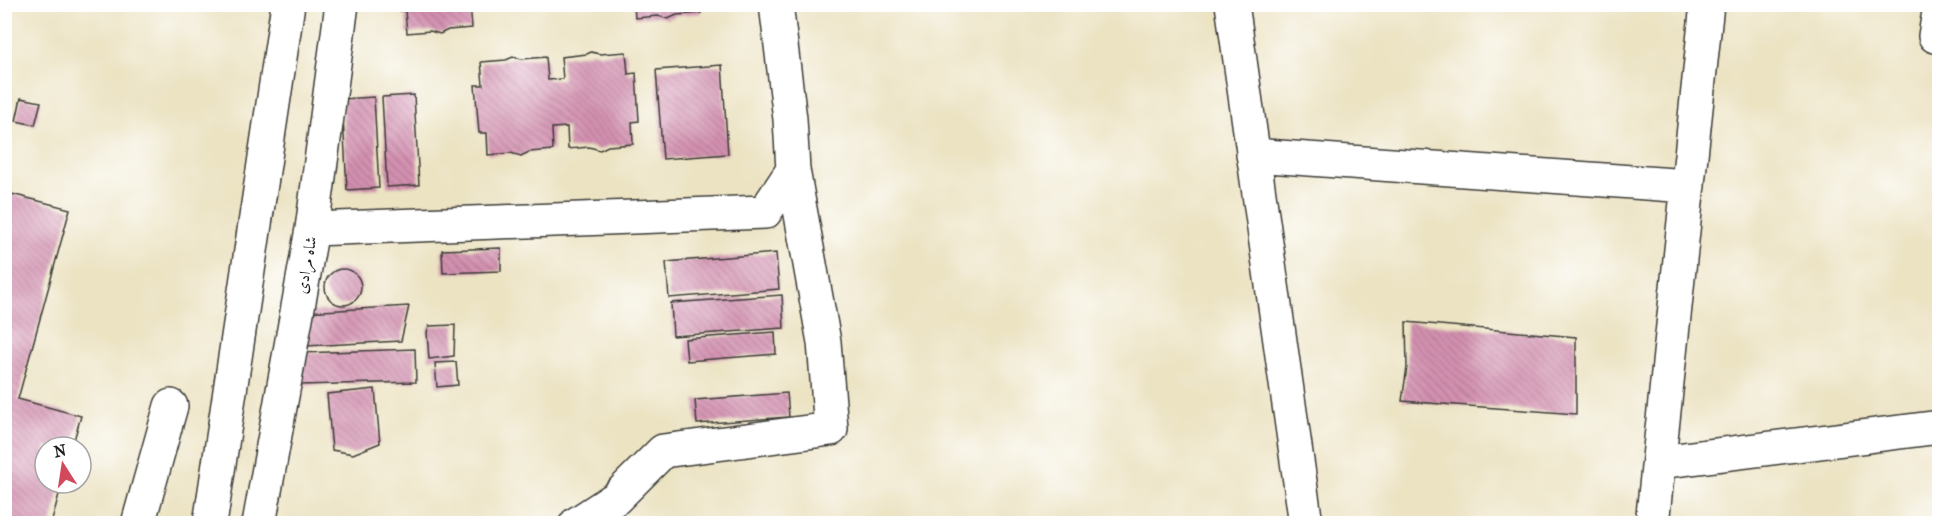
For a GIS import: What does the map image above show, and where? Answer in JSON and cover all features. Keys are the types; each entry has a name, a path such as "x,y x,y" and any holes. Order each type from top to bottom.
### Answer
{"street":[{"path":"210,524 288,4"},
{"name":"شاه مرادی","path":"259,524 312,229 342,4"},
{"path":"576,524 616,498 663,451 831,429 824,342 793,170 790,119 776,4"},
{"path":"1232,4 1306,524"},
{"path":"1652,524 1707,4"},
{"path":"1254,155 1688,186"},
{"path":"312,229 765,212 793,170"},
{"path":"138,524 171,406"},
{"path":"1659,462 1940,427"}],"building":[{"path":"397,4 470,4 472,28 448,30 440,34 430,31 407,33 405,11 397,11"},
{"path":"634,4 700,4 701,13 677,15 668,19 658,16 635,18"},
{"path":"591,52 600,54 626,52 628,74 636,73 639,121 632,122 633,144 608,146 600,150 589,147 568,149 567,127 552,128 553,150 529,152 521,156 511,153 488,155 487,133 479,133 475,85 483,85 481,62 506,60 513,57 522,59 546,57 548,80 563,79 561,57"},
{"path":"722,65 728,154 663,159 656,70"},
{"path":"414,95 419,185 387,187 382,97"},
{"path":"374,97 379,188 347,190 342,99"},
{"path":"21,98 41,102 35,125 16,121"},
{"path":"4,192 70,209 18,399 81,416 75,435 33,435 33,495 59,495 51,524 4,524"},
{"path":"501,248 501,271 443,273 442,250"},
{"path":"776,253 779,289 669,298 666,262"},
{"path":"343,269 356,274 361,287 356,300 343,305 330,300 325,287 330,274"},
{"path":"782,295 784,328 673,336 671,303"},
{"path":"409,306 401,341 306,346 305,312"},
{"path":"1406,322 1576,337 1576,414 1402,401 1407,367"},
{"path":"455,325 454,356 429,359 427,332 429,326"},
{"path":"775,332 776,354 687,361 685,339"},
{"path":"415,349 416,382 300,385 301,353"},
{"path":"456,362 458,385 437,387 435,363"},
{"path":"375,389 380,443 353,454 332,450 327,394"},
{"path":"787,393 789,417 697,424 695,400"}]}
